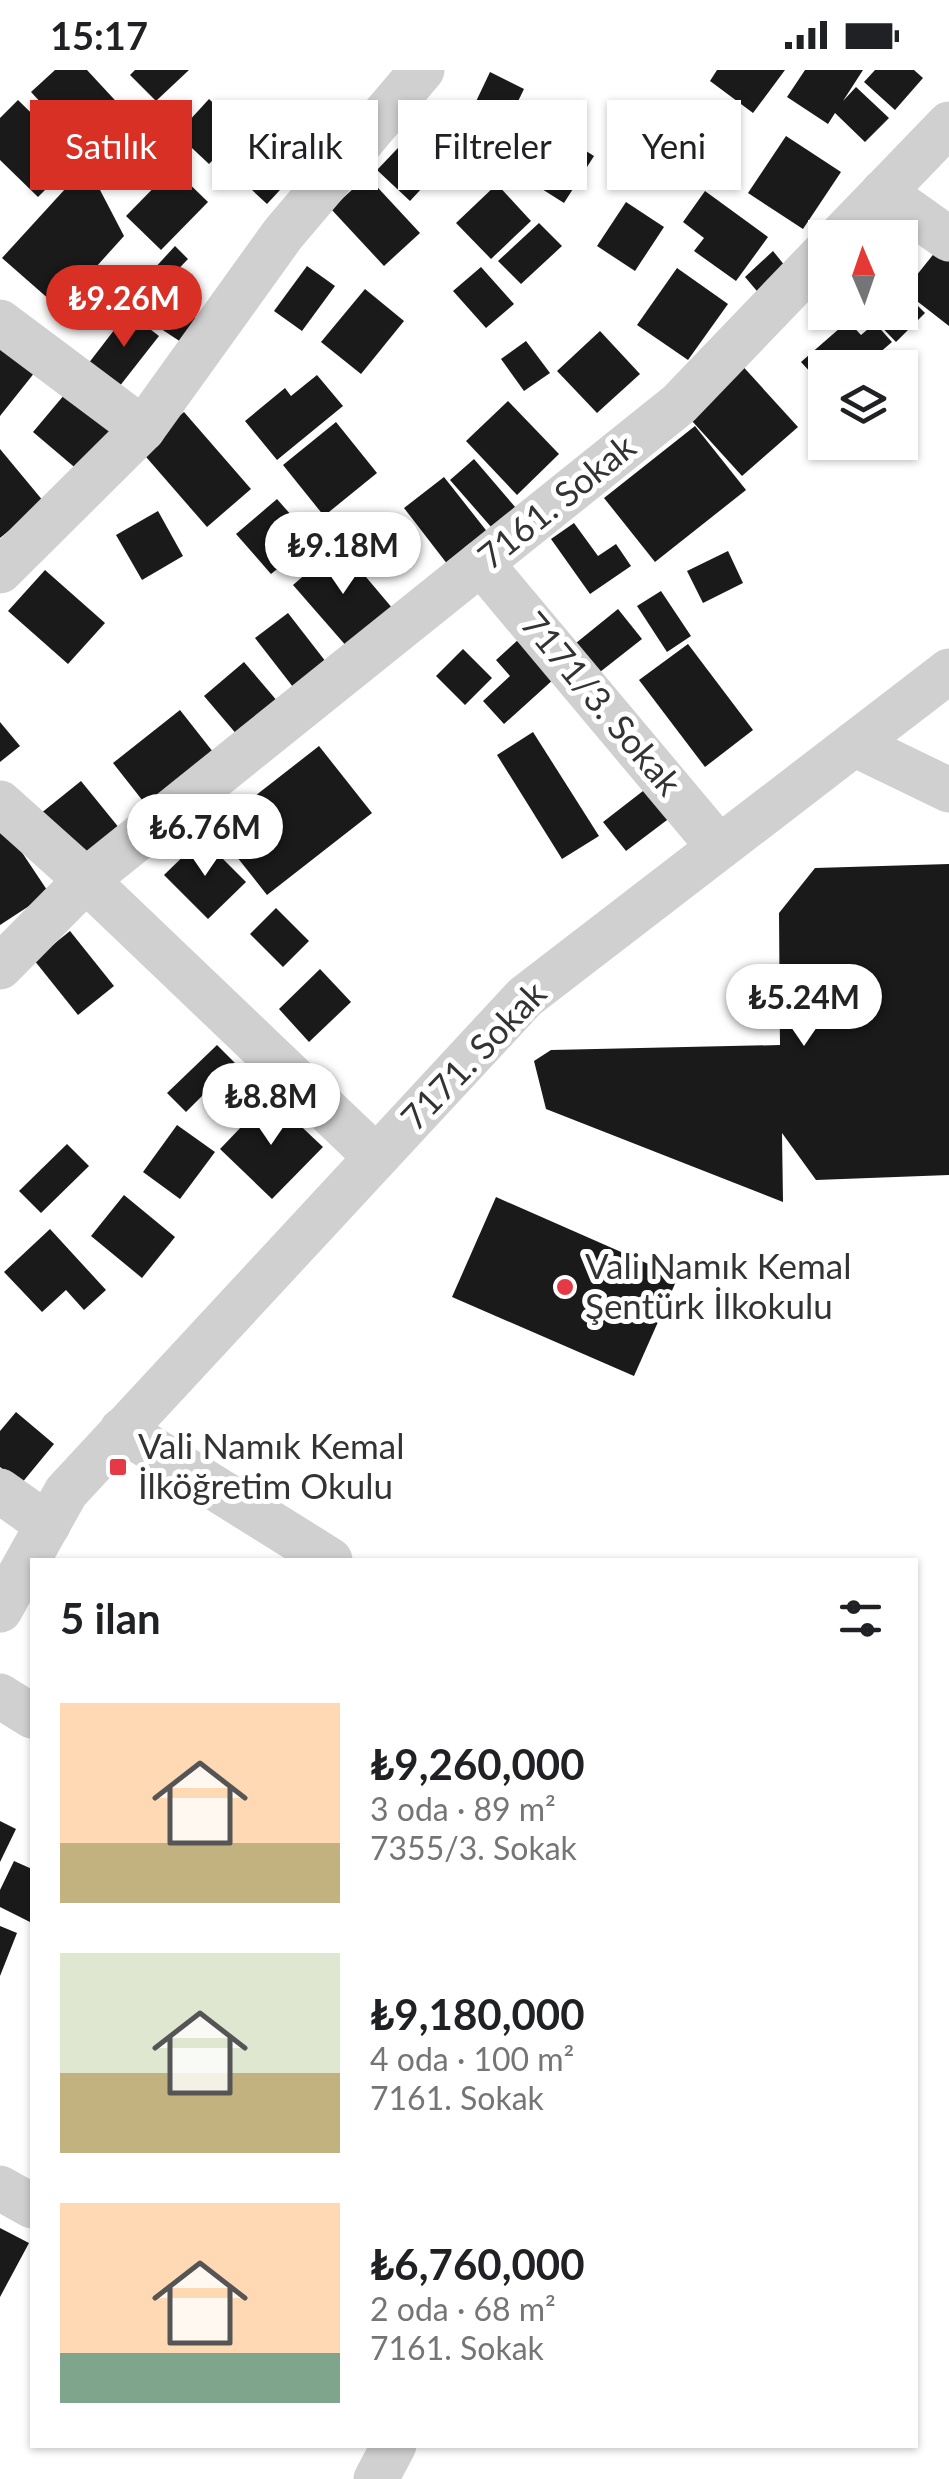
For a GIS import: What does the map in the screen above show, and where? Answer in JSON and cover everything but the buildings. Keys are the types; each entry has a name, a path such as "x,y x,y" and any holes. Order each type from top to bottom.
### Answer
{"street":[{"path":"0,571 142,429 284,234 422,70"},
{"path":"856,220 949,124"},
{"path":"883,192 949,239"},
{"name":"7161. Sokak","path":"0,967 86,880 679,404 808,270"},
{"path":"0,322 142,429"},
{"name":"7171/3. Sokak","path":"481,563 719,847"},
{"name":"7171. Sokak","path":"0,1610 66,1492 525,997 949,671"},
{"path":"854,744 949,790"},
{"path":"0,803 376,1157"},
{"path":"122,1430 327,1558"},
{"path":"0,1491 48,1524"},
{"path":"0,1696 30,1715"},
{"path":"0,2188 30,2205"},
{"path":"376,2479 392,2448"}],"place":[{"name":"Vali Namık Kemal Şentürk İlkokulu","path":"565,1287"},
{"name":"Vali Namık Kemal İlköğretim Okulu","path":"118,1467"}]}
